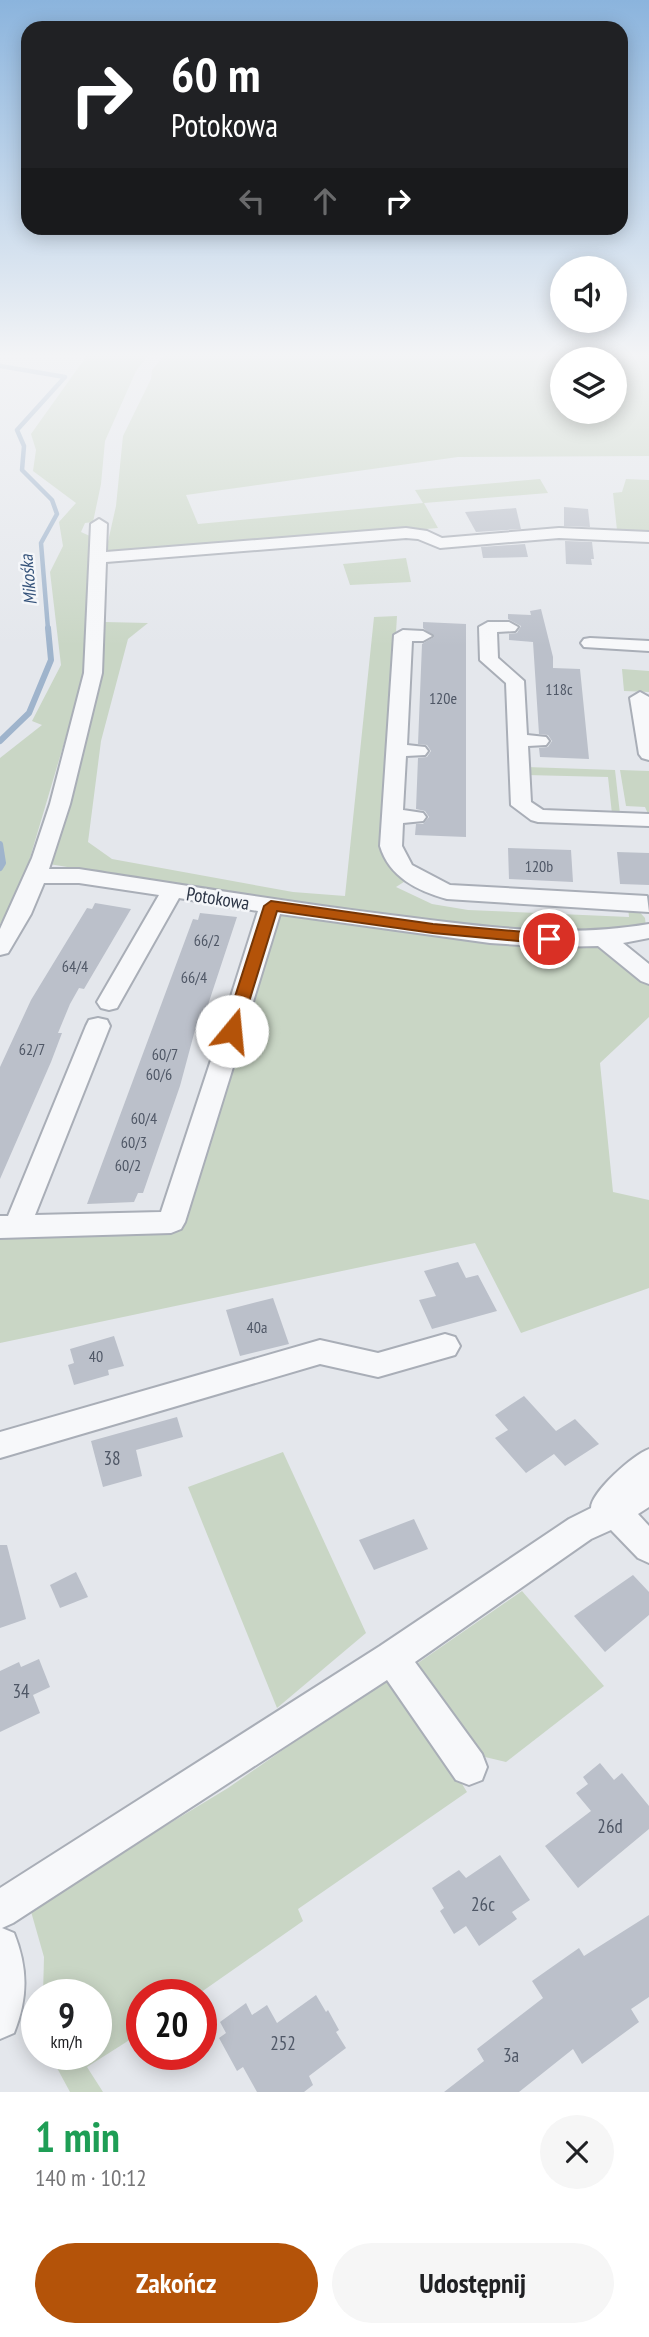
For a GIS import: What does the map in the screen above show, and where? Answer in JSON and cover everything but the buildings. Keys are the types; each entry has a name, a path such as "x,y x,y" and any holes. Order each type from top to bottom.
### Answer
{"street":[{"path":"0,948 37,876 60,804 93,673 99,524"},
{"path":"97,558 407,533 421,534 440,542 559,533 649,537"},
{"path":"509,627 488,627 490,662 515,681 536,682"},
{"path":"423,636 403,635 410,690 396,750 391,846 394,856 404,870 447,892 541,890 648,903"},
{"path":"590,643 649,646"},
{"path":"515,681 520,800 525,810 531,814 649,820"},
{"path":"640,698 649,754"},
{"path":"518,740 539,741"},
{"path":"396,750 418,751"},
{"path":"393,816 416,817"},
{"name":"Potokowa","path":"37,876 79,876 271,906 522,938 603,938 649,931"},
{"path":"109,1002 172,891"},
{"path":"98,1026 8,1227 172,1222 271,906"},
{"path":"603,938 649,976"},
{"path":"0,1445 320,1352 378,1365 445,1346"},
{"path":"580,1530 649,1463"},
{"path":"0,1910 392,1658 580,1530 649,1490"},
{"path":"615,1512 649,1548"},
{"path":"392,1658 469,1768"},
{"path":"0,1947 7,1975 5,2006 0,2019"}],"green space":[{"path":"36,452 104,452 93,522 85,523 81,532 92,537 83,679 19,895 0,924 0,758 42,725 32,721 61,665 50,572 63,546 59,522 76,503 33,471"},
{"path":"121,452 649,452 649,456 458,457 186,495 198,524 423,503 415,490 540,479 548,493 424,503 438,528 105,555 116,506"},
{"path":"626,479 649,480 649,533 617,530 613,493 622,492"},
{"path":"406,558 411,582 350,585 343,564"},
{"path":"397,616 383,842 407,880 396,887 432,904 468,910 629,917 628,907 635,907 645,918 646,927 571,932 497,929 236,894 49,864 92,714 99,683 105,622 148,623 128,639 101,741 88,842 112,859 293,892 345,896 374,617"},
{"path":"622,669 649,671 649,692 624,691"},
{"path":"526,767 615,770 620,814 612,814 608,777 526,775"},
{"path":"620,770 649,771 649,816 645,807 626,806"},
{"path":"279,915 600,943 649,985 649,1017 600,1063 613,1192 649,1200 649,1288 521,1333 475,1243 0,1343 0,1236 179,1231"},
{"path":"283,1452 366,1633 277,1708 188,1487"},
{"path":"522,1591 604,1686 506,1762 485,1757 465,1733 418,1663"},
{"path":"383,1680 402,1686 467,1792 298,1909 303,1921 217,1981 126,1979 126,2042 112,2051 112,1979 43,1979 44,1957 30,1908 228,1788"},
{"path":"58,2070 89,2070 103,2092 70,2092"}],"waterway":[{"name":"Mikośka","path":"24,452 22,470 52,500 57,514 41,543 48,629"},
{"name":"Mikośka","path":"0,741 29,713 51,660 48,628"},
{"name":"Mikośka","path":"0,844 3,863 0,868"}],"route":[{"path":"232,1031 271,906 433,929 549,939"}]}
